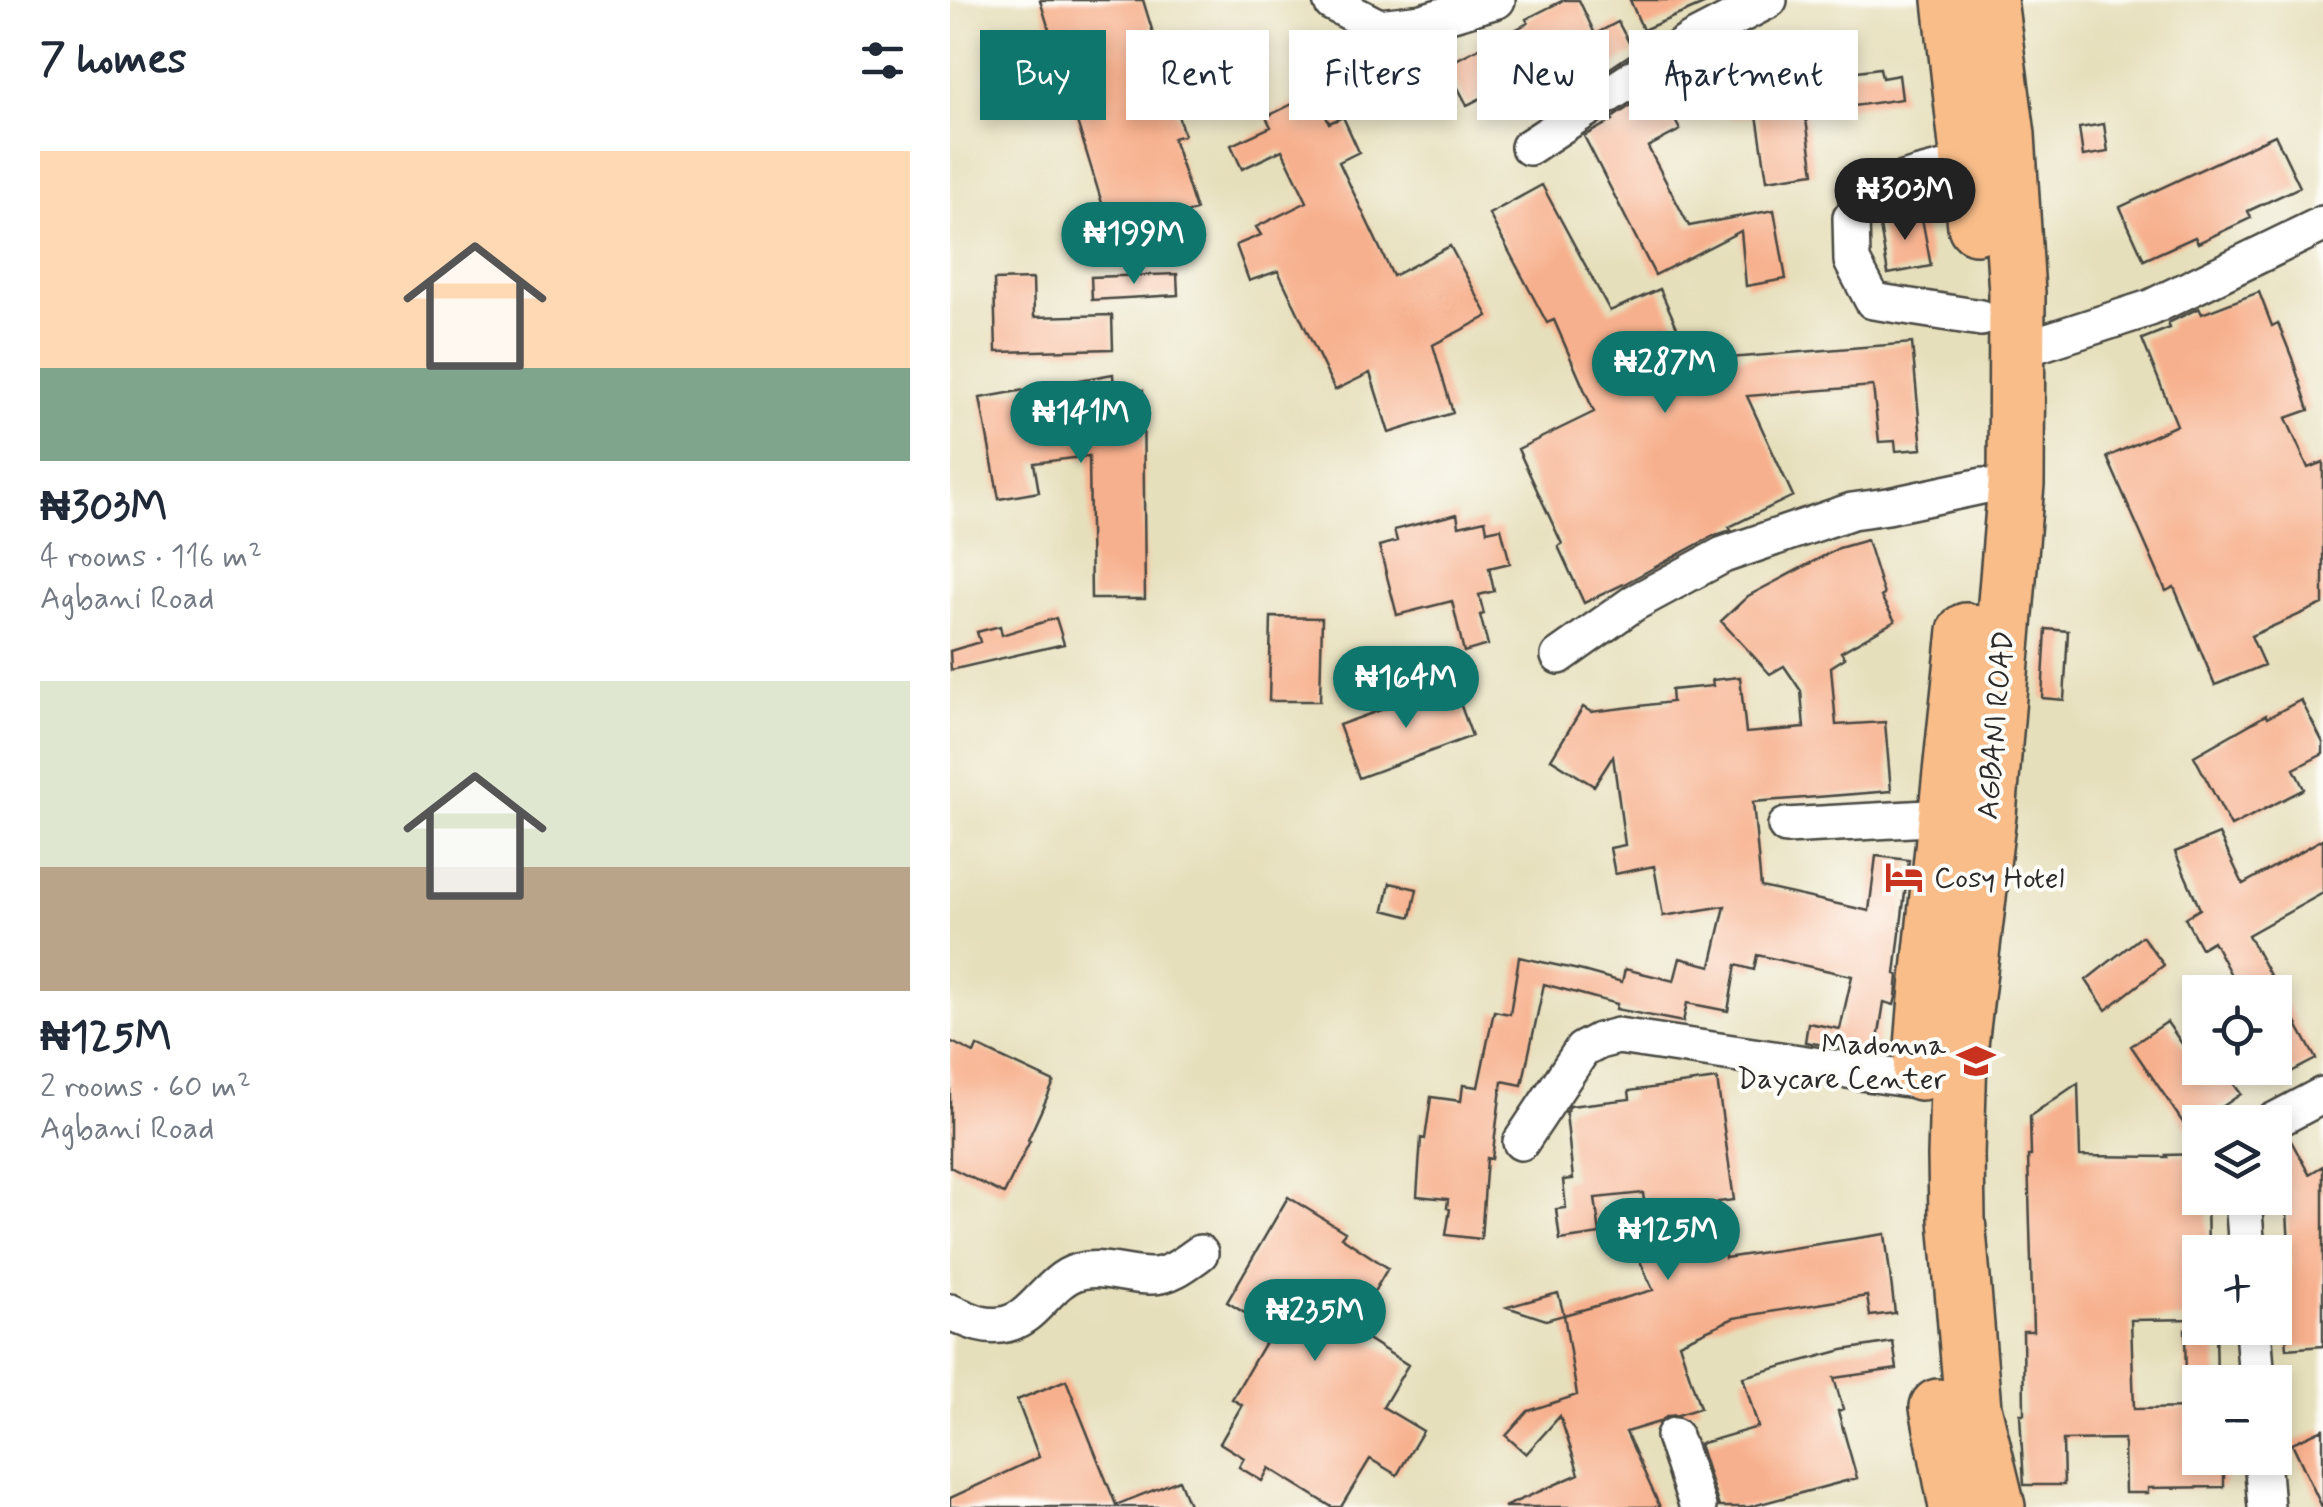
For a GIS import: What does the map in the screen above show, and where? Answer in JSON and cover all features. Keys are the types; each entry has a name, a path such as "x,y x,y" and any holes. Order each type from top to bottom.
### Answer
{"main road":[{"name":"AGBANI ROAD","path":"1951,0 1979,261 1999,335 2016,484 1988,815 1959,1052 1956,1156 1956,1219 1973,1408 1997,1507"},
{"name":"AGBANI ROAD","path":"1957,1507 1936,1396 1926,1305 1919,1185 1921,1081 1982,486 1983,386 2017,293 2007,134 1990,0"}],"street":[{"path":"1331,0 1379,27 1422,22 1496,0"},
{"path":"1529,147 1690,41 1769,0"},
{"path":"1971,162 1882,187 1851,218 1852,261 1873,301 1999,335 2150,308 2323,224"},
{"path":"1560,656 1634,604 1722,555 1852,511 1982,486"},
{"path":"1786,826 1946,818"},
{"path":"1521,1142 1582,1050 1618,1036 1921,1081"},
{"path":"2292,1111 2323,1095"},
{"path":"950,1312 982,1326 1011,1324 1023,1318 1069,1276 1095,1268 1154,1276 1176,1269 1200,1253"},
{"path":"1674,1436 1698,1507"},
{"path":"2263,1475 2266,1507"}],"building":[{"path":"1040,0 1143,0 1152,30 1126,30 1126,120 1179,120 1184,135 1173,138 1196,210 1112,236 1077,120 1106,120 1106,30 1049,30"},
{"path":"1564,0 1579,0 1593,30 1514,30 1528,23 1526,19"},
{"path":"1630,0 1713,0 1643,30"},
{"path":"1618,22 1629,43 1629,55 1609,69 1609,30 1603,30"},
{"path":"1477,49 1477,100 1467,105 1457,86 1457,59"},
{"path":"1880,68 1882,78 1899,75 1902,99 1858,105 1858,71"},
{"path":"1289,106 1289,120 1344,120 1359,152 1339,162 1393,276 1450,246 1488,316 1433,345 1453,413 1389,433 1370,373 1335,390 1278,271 1249,281 1236,245 1261,235 1256,227 1307,202 1282,150 1242,169 1231,145 1271,127 1269,116"},
{"path":"1629,107 1629,120 1675,120 1680,130 1648,147 1689,226 1774,210 1786,279 1746,286 1741,231 1655,275 1584,136"},
{"path":"1758,120 1806,120 1814,173 1767,180"},
{"path":"2104,124 2108,152 2083,156 2079,128"},
{"path":"2275,135 2300,187 2248,211 2251,218 2198,243 2195,237 2144,260 2120,207"},
{"path":"1542,185 1610,311 1660,289 1692,361 1912,343 1922,449 1896,451 1895,441 1879,442 1873,386 1747,396 1793,496 1584,603 1558,546 1562,544 1518,449 1594,412 1554,320 1547,323 1489,214"},
{"path":"1921,213 1931,266 1888,274 1879,220"},
{"path":"1177,274 1178,295 1092,300 1091,277"},
{"path":"1033,279 1034,317 1112,315 1113,349 996,352 994,280"},
{"path":"2259,292 2272,326 2278,323 2309,410 2286,418 2308,468 2323,462 2323,604 2251,636 2264,665 2215,685 2174,587 2166,591 2107,457 2177,425 2142,339 2170,328 2168,323 2199,308 2202,314"},
{"path":"1113,374 1114,390 1143,390 1145,599 1091,599 1089,456 1034,463 1039,492 999,499 980,398"},
{"path":"1457,514 1459,526 1485,520 1487,531 1501,528 1510,563 1489,568 1494,591 1479,595 1488,645 1464,652 1452,601 1397,615 1379,546 1397,541 1394,530"},
{"path":"1867,540 1884,595 1881,597 1895,621 1841,652 1845,658 1831,667 1836,725 1885,722 1891,791 1753,802 1761,887 1869,911 1876,856 1909,860 1895,974 1896,997 1894,1005 1884,1002 1876,1053 1805,1042 1808,1023 1840,1029 1852,976 1757,955 1754,970 1736,965 1728,1011 1687,1003 1683,1022 1616,1009 1617,1004 1544,984 1522,1085 1502,1081 1492,1159 1487,1158 1481,1239 1446,1235 1448,1199 1417,1196 1421,1138 1425,1139 1431,1097 1461,1101 1463,1085 1478,1087 1494,1011 1510,1014 1519,957 1622,982 1625,969 1674,981 1680,958 1711,966 1725,906 1663,916 1654,866 1615,874 1610,848 1625,845 1613,756 1594,786 1551,759 1583,707 1591,712 1672,702 1671,690 1713,686 1712,680 1740,677 1746,733 1804,728 1801,691 1784,666 1770,674 1721,621 1748,596 1839,548"},
{"path":"1271,617 1322,618 1320,701 1269,701"},
{"path":"1056,618 1064,644 951,670 950,651 980,642 977,632 1000,626 1002,635"},
{"path":"2046,629 2068,631 2064,700 2042,698"},
{"path":"1453,684 1472,736 1359,778 1339,725"},
{"path":"2301,700 2323,743 2323,754 2294,769 2304,789 2231,826 2194,756"},
{"path":"2219,834 2243,884 2323,839 2323,893 2248,935 2270,975 2231,975 2213,941 2201,948 2185,918 2200,909 2175,852"},
{"path":"1390,883 1417,889 1411,917 1384,910"},
{"path":"2142,936 2164,965 2106,1010 2086,980"},
{"path":"2292,1015 2316,1059 2292,1071"},
{"path":"2167,1022 2182,1044 2182,1085 2234,1085 2241,1094 2225,1105 2182,1105 2182,1121 2131,1046"},
{"path":"950,1041 974,1053 977,1046 1054,1082 1004,1194 950,1167"},
{"path":"1717,1079 1734,1200 1718,1202 1725,1258 1885,1234 1895,1313 1870,1316 1867,1296 1734,1318 1679,1343 1700,1408 1626,1432 1660,1507 1504,1507 1579,1474 1560,1416 1526,1454 1506,1436 1528,1411 1577,1395 1564,1315 1653,1290 1636,1252 1650,1246 1643,1193 1595,1198 1600,1234 1560,1240 1556,1209 1566,1208 1563,1180 1573,1179 1566,1113 1570,1106 1630,1099 1629,1091"},
{"path":"2078,1083 2080,1156 2182,1155 2182,1215 2207,1215 2208,1235 2182,1235 2182,1319 2131,1320 2134,1409 2182,1408 2182,1475 2224,1475 2224,1487 2148,1488 2148,1493 2125,1493 2124,1439 2063,1440 2064,1485 2024,1485 2020,1414 2024,1414 2023,1331 2033,1331 2030,1116"},
{"path":"2292,1143 2309,1174 2323,1166 2323,1346 2287,1349 2287,1345 2292,1345 2292,1235 2288,1235"},
{"path":"1288,1197 1345,1232 1341,1237 1388,1268 1352,1329 1408,1365 1383,1407 1423,1431 1397,1475 1370,1459 1341,1507 1332,1507 1269,1468 1262,1481 1239,1467 1244,1458 1220,1443 1242,1405 1232,1399 1272,1330 1227,1302"},
{"path":"1558,1293 1564,1315 1546,1320 1507,1307"},
{"path":"1893,1342 1897,1369 1834,1378 1843,1409 1838,1411 1857,1478 1749,1507 1719,1507 1699,1444 1758,1427 1743,1377 1843,1350"},
{"path":"2185,1345 2216,1345 2217,1365 2186,1365"},
{"path":"1066,1380 1116,1505 1179,1480 1190,1507 950,1507 950,1498 1039,1457 1017,1400"},
{"path":"2323,1429 2323,1507 2322,1507 2292,1443"}],"place":[{"name":"Cosy Hotel","path":"1904,877"},
{"name":"Madonna Daycare Center","path":"1976,1061"}]}
